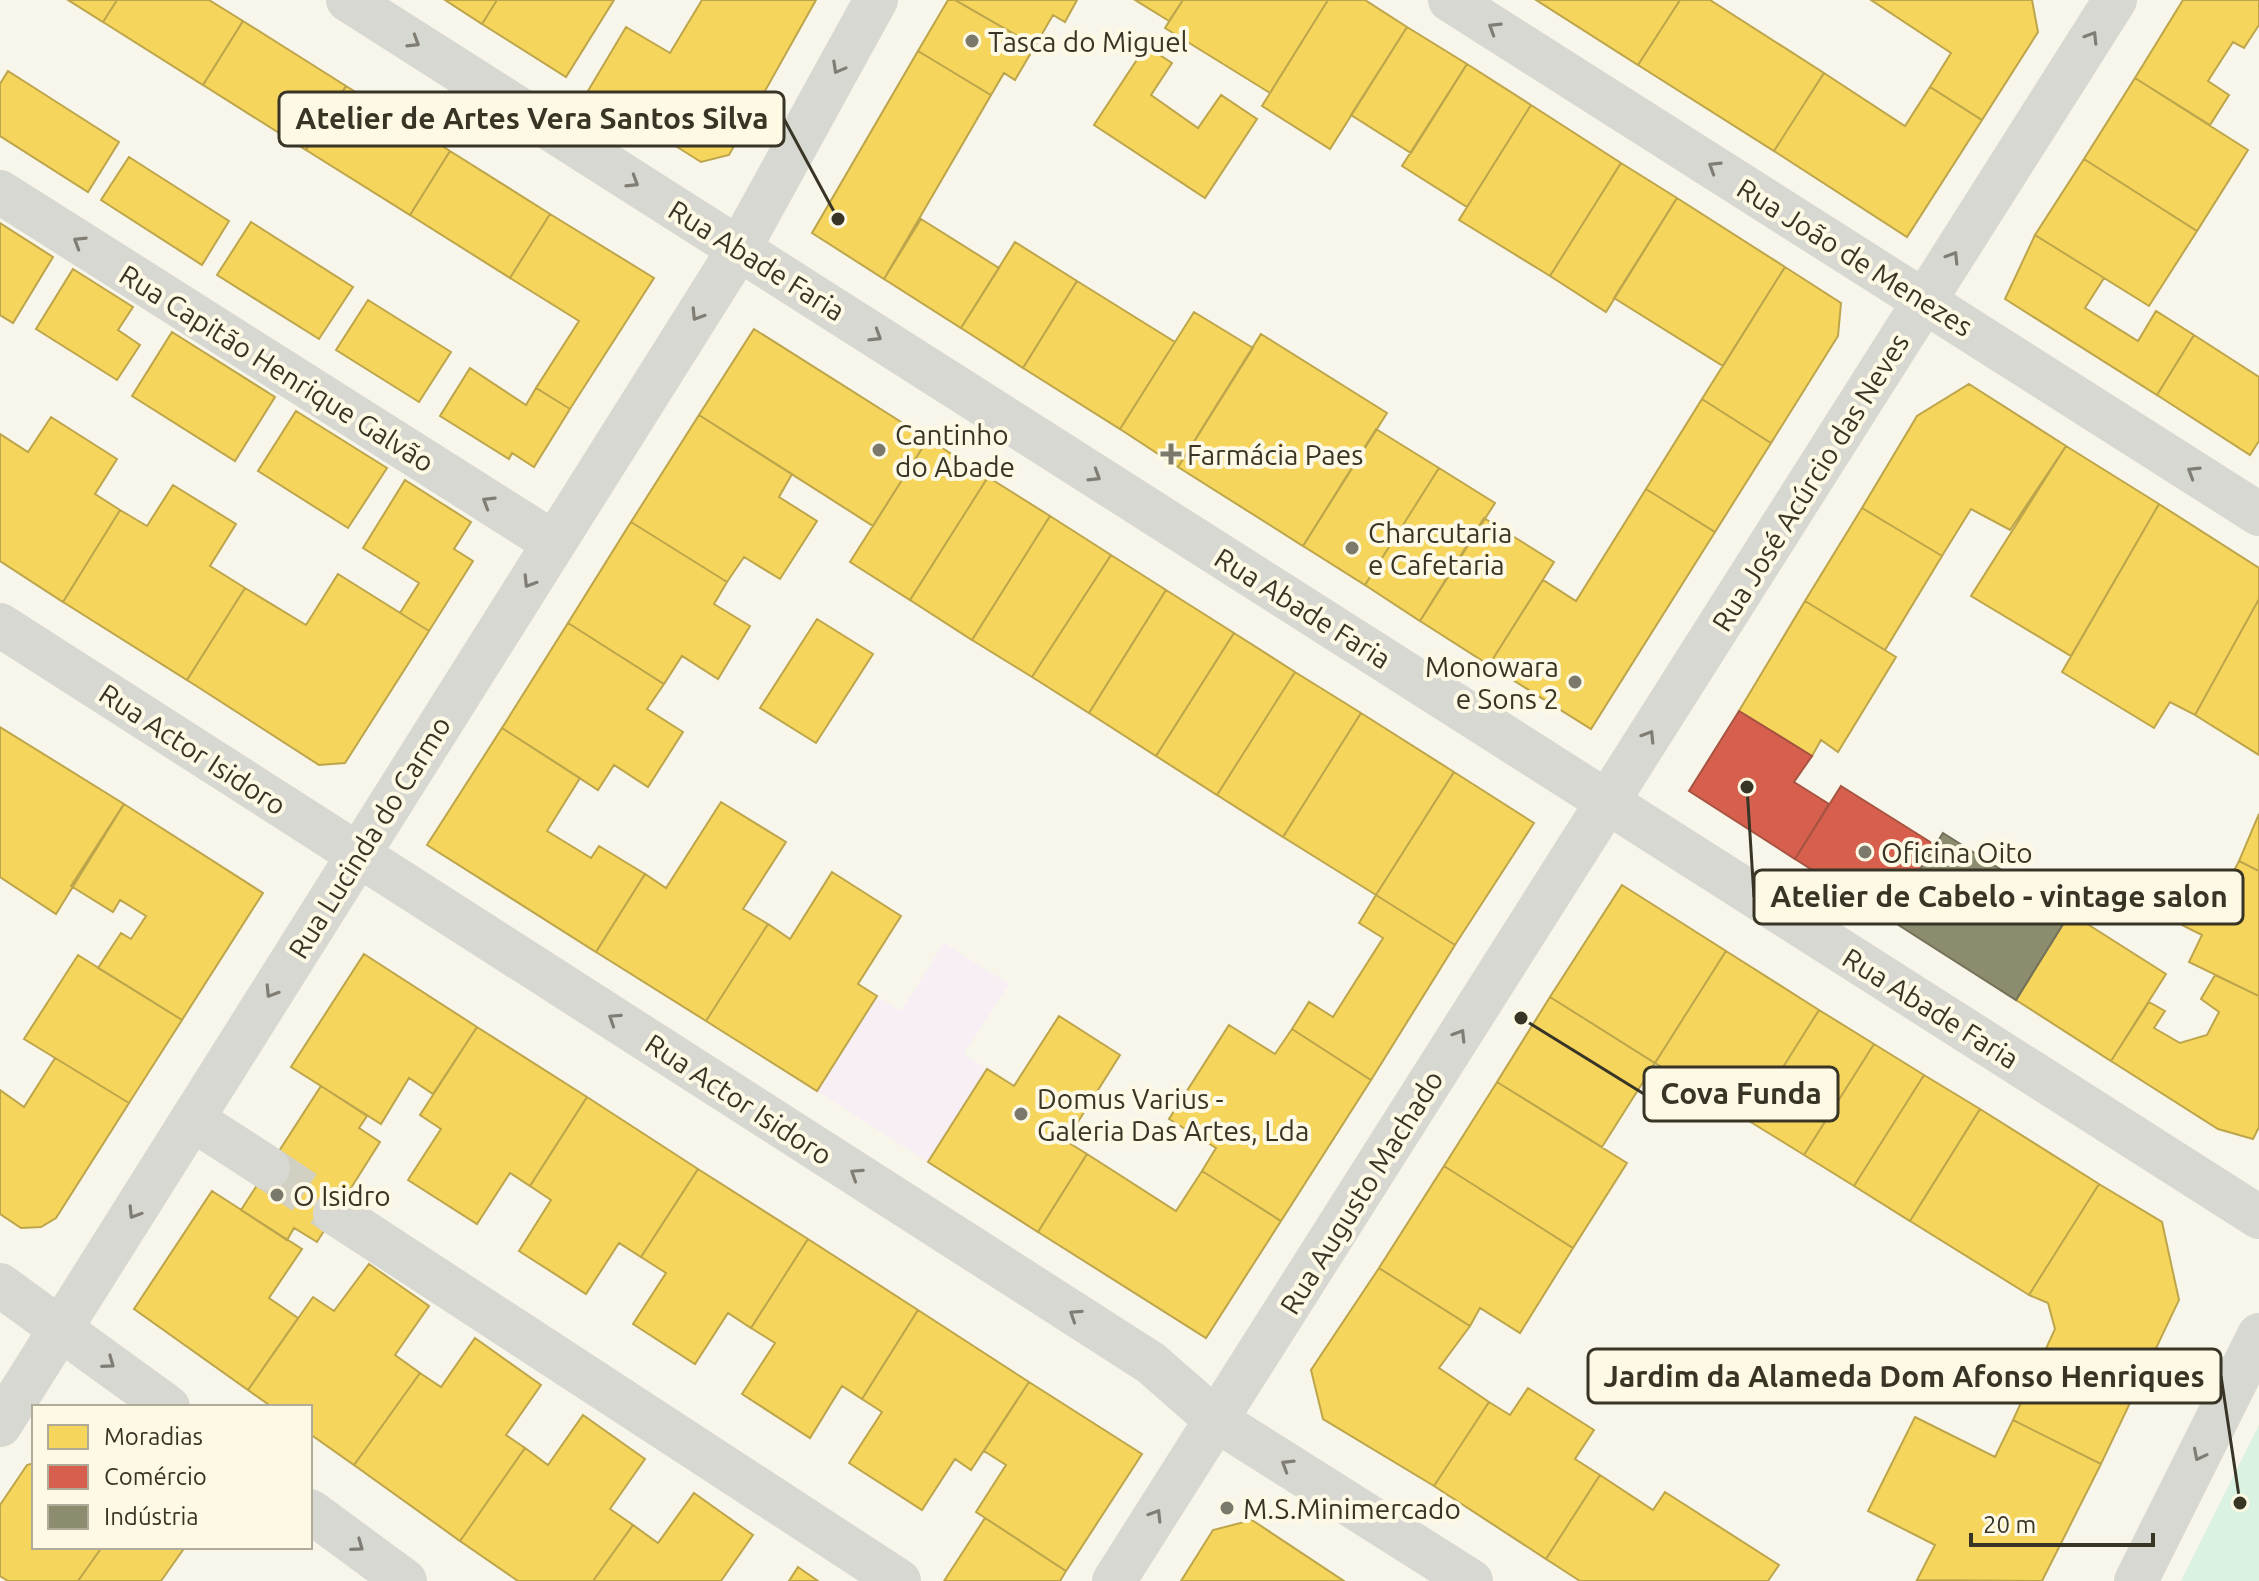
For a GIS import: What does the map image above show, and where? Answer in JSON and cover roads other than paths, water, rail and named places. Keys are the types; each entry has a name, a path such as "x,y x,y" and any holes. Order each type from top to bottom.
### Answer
{"street":[{"name":"Rua Abade Faria","path":"348,0 2259,1217"},
{"name":"Rua Lucinda do Carmo","path":"0,1425 739,249 876,0"},
{"name":"Rua João de Menezes","path":"1450,0 2259,514"},
{"name":"Rua José Acúrcio das Neves","path":"1607,802 2115,0"},
{"name":"Rua Capitão Henrique Galvão","path":"0,192 554,543"},
{"name":"Rua Actor Isidoro","path":"0,625 1151,1363 1216,1420 1471,1581"},
{"name":"Rua Augusto Machado","path":"1114,1581 1607,802"},
{"path":"192,1119 268,1168"},
{"path":"335,1213 899,1581"},
{"path":"0,1285 165,1405"},
{"path":"2136,1581 2259,1335"},
{"path":"312,1512 405,1581"}],"tunnel":[{"path":"268,1168 335,1213"}],"place":[{"name":"Tasca do Miguel","path":"972,41"},
{"name":"Atelier de Artes Vera Santos Silva","path":"838,219"},
{"name":"Cantinho do Abade","path":"879,450"},
{"name":"Farmácia Paes","path":"1171,454"},
{"name":"Charcutaria e Cafetaria","path":"1352,548"},
{"name":"Monowara e Sons 2","path":"1575,682"},
{"name":"Atelier de Cabelo - vintage salon","path":"1747,787"},
{"name":"Oficina Oito","path":"1865,852"},
{"name":"Cova Funda","path":"1521,1018"},
{"name":"Domus Varius - Galeria Das Artes, Lda","path":"1021,1114"},
{"name":"O Isidro","path":"277,1195"},
{"name":"Jardim da Alameda Dom Afonso Henriques","path":"2240,1503"},
{"name":"M.S.Minimercado","path":"1227,1508"}]}
